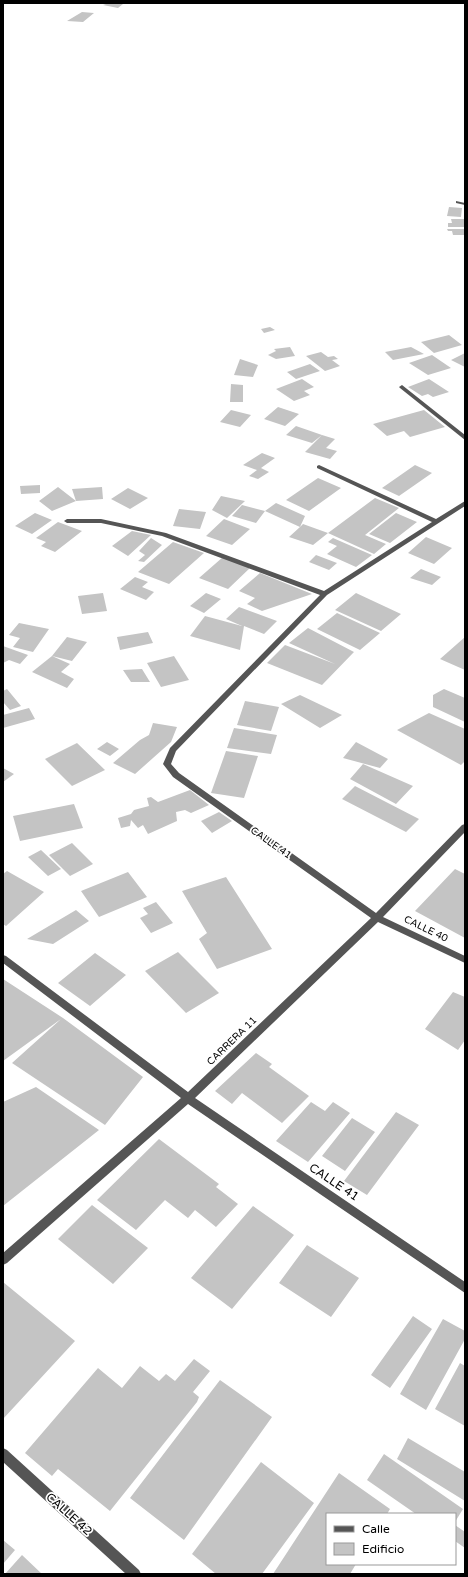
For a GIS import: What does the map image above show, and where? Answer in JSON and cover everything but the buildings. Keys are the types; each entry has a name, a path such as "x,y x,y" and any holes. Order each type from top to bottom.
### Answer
{"street":[{"path":"458,202 465,204"},
{"path":"402,387 465,438"},
{"path":"319,467 435,521"},
{"path":"67,521 101,521 164,534 325,594 435,521 465,503"},
{"name":"CALLE 41","path":"325,594 173,750 167,764 176,776 377,918"},
{"name":"CARRERA 11","path":"3,1260 188,1098 377,918 465,827"},
{"name":"CALLE 40","path":"377,918 465,960"},
{"name":"CALLE 41","path":"3,958 188,1098 465,1288"},
{"name":"CALLE 42","path":"3,1454 135,1574"}]}
